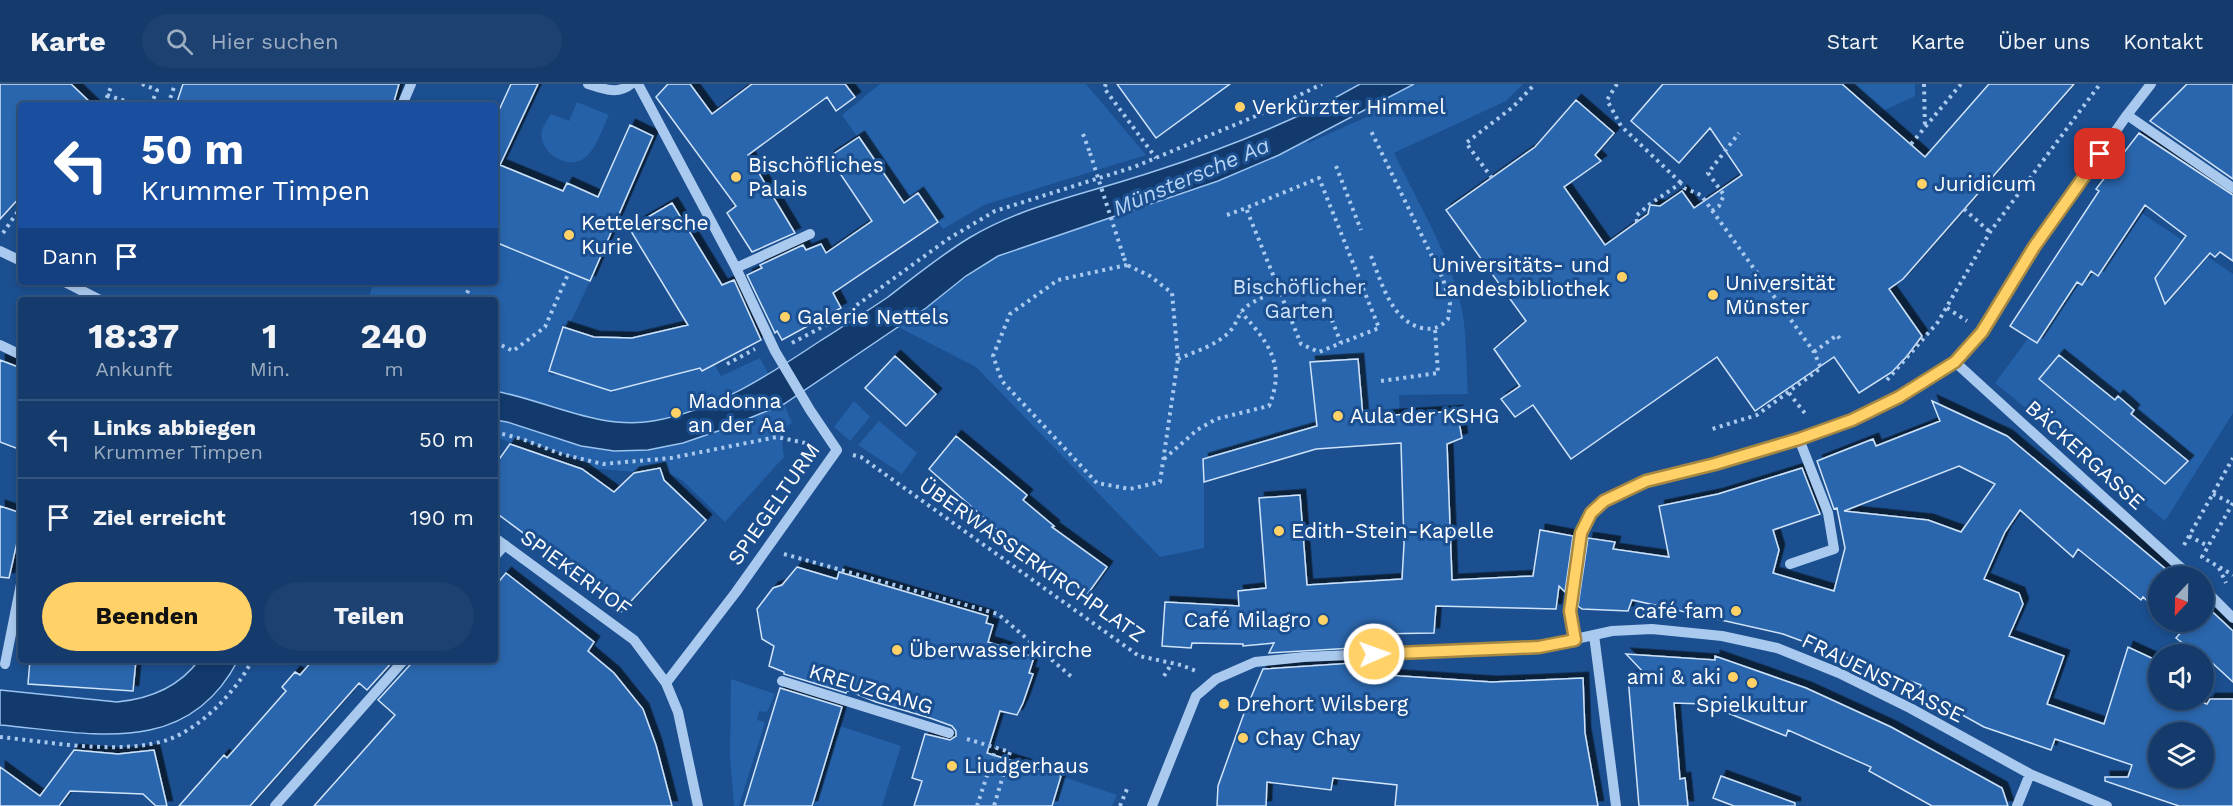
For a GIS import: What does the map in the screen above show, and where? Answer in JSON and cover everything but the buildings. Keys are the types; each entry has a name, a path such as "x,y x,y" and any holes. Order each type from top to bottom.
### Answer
{"street":[{"path":"403,102 411,84"},
{"path":"588,84 606,91 614,91 629,87 631,84"},
{"name":"SPIEGELTURM","path":"638,84 736,268 777,354 837,450 767,550 666,683"},
{"path":"1575,640 1570,611 1581,533 1591,513 1604,501 1646,481 1715,464 1799,439 1852,420 1899,397 1955,362 1982,332 2034,247 2151,84"},
{"path":"2127,115 2233,188"},
{"path":"736,268 810,234"},
{"path":"0,251 18,260"},
{"path":"72,285 94,297"},
{"path":"0,345 18,354"},
{"name":"BÄCKERGASSE","path":"1955,362 2179,566"},
{"path":"1790,564 1834,549 1828,513 1799,439"},
{"name":"SPIEKERHOF","path":"498,539 634,640 666,683 678,712 698,806"},
{"path":"498,553 505,545"},
{"path":"5,664 18,599"},
{"path":"2214,599 2233,618"},
{"name":"FRAUENSTRASSE","path":"1152,806 1196,696 1216,679 1255,662 1304,657 1539,647 1612,631 1652,629 1722,636 1777,648 1889,698 2030,774 2107,806"},
{"path":"1593,635 1616,806"},
{"path":"275,806 401,663"},
{"name":"KREUZGANG","path":"782,681 949,733"},
{"path":"2017,806 2030,774"}],"path":[{"path":"105,102 112,84"},
{"path":"142,84 157,90 152,102"},
{"path":"169,102 175,84"},
{"path":"1106,84 1104,88 1156,158"},
{"path":"777,354 839,318 948,239 995,211 1134,167 1322,84"},
{"path":"1492,178 1466,143 1513,107 1535,84"},
{"path":"1617,84 1607,100 1621,126 1684,188 1701,195 1814,352 1821,368 1757,415 1709,430"},
{"path":"1924,84 1925,128"},
{"path":"1911,144 1961,84"},
{"path":"1882,385 1938,322 1990,232 2100,84"},
{"path":"107,94 129,102"},
{"path":"1371,131 1443,279 1450,303 1448,320 1435,329 1416,326 1402,318 1391,302 1371,256"},
{"path":"1712,211 1719,206 1724,195 1708,173 1739,133"},
{"path":"1083,134 1126,265"},
{"path":"1336,166 1361,230"},
{"path":"1227,215 1319,178 1379,328 1319,352 1301,344 1246,208"},
{"path":"1637,222 1636,216 1681,183"},
{"path":"1964,209 1990,232"},
{"path":"0,238 2,230 18,211"},
{"path":"1126,265 1150,276 1172,293 1178,359 1160,482 1130,489 1097,483 1002,381 993,356 1010,314 1058,280 1126,265"},
{"path":"498,344 513,351 545,327 569,272"},
{"path":"1178,359 1218,341 1252,303 1315,277 1341,343"},
{"path":"1163,459 1197,429 1216,419 1269,406 1275,390 1275,359 1257,330 1242,312"},
{"path":"1381,381 1438,373 1435,329"},
{"path":"1814,352 1838,335 1840,339"},
{"path":"727,364 750,352"},
{"path":"1789,393 1809,421"},
{"path":"498,433 561,454 603,464 671,458 777,437 804,444"},
{"name":"ÜBERWASSERKIRCHPLATZ","path":"837,450 861,457 1139,656 1172,663 1216,679"},
{"path":"2194,527 2233,458"},
{"path":"2212,494 2233,504 2202,557 2233,575"},
{"path":"2189,536 2208,546"},
{"path":"767,550 998,614 1073,678"},
{"path":"0,737 111,747 143,745 171,739 208,716 231,693 250,663"},
{"path":"1164,676 1172,663"},
{"path":"985,744 1010,752 994,806"},
{"path":"976,804 996,748"},
{"path":"1120,806 1127,789 1125,788"}],"green space":[{"path":"880,84 1086,84 1146,155 984,205 943,229 918,193 904,203 842,115"},
{"name":"Bischöflicher Garten","path":"1414,84 1523,84 1506,101 1394,153 1451,271 1462,310 1465,331 1468,394 1399,395 1401,443 1318,449 1318,436 1204,471 1204,548 1160,557 976,367 898,327 998,256 1193,190 1270,159 1371,115 1368,109"},
{"path":"1847,84 1915,84 1915,96 1879,113"},
{"path":"577,102 609,115 597,141 585,158 579,161 565,161 558,159 547,150 542,130 551,114 569,121"},
{"path":"2128,204 2233,274 2233,413 2165,521 1995,383"},
{"path":"498,242 590,281 569,326 563,324 560,331 564,333 549,374 554,376 556,373 611,390 612,393 615,390 700,368 713,362 721,376 760,358 769,375 708,405 665,418 620,423 598,420 498,392 498,297 370,297 372,285 498,285"},
{"path":"854,401 870,417 850,441 834,427"},
{"path":"784,404 792,423 783,434 784,457 725,522 683,481 660,468 637,472 587,468 498,438 498,420 683,443"},
{"path":"879,421 917,453 902,474 858,445"},
{"path":"731,679 775,694 767,712 759,711 757,720 765,722 739,806 734,806 730,758"},
{"path":"840,726 901,746 882,806 814,806"},
{"path":"1061,776 1117,795 1112,806 1052,806"}],"water":[{"name":"Münstersche Aa","path":"1360,84 1414,84 1279,155 1218,181 998,256 966,276 926,308 784,404 718,431 683,443 648,450 614,451 581,446 498,420 498,392 613,422 653,421 698,409 741,390 781,366 888,297 969,238 990,227 1034,208 1149,173 1230,145 1335,98"},
{"path":"196,663 236,663 217,692 192,713 164,726 134,733 102,734 0,725 0,690 117,702 152,695 182,678"}],"place":[{"name":"Verkürzter Himmel","path":"1240,107"},
{"name":"Bischöfliches Palais","path":"736,177"},
{"name":"Juridicum","path":"1922,184"},
{"name":"Kettelersche Kurie","path":"569,235"},
{"name":"Universitäts- und Landesbibliothek","path":"1622,277"},
{"name":"Universität Münster","path":"1713,295"},
{"name":"Galerie Nettels","path":"785,317"},
{"name":"Madonna an der Aa","path":"676,413"},
{"name":"Aula der KSHG","path":"1338,416"},
{"name":"Edith-Stein-Kapelle","path":"1279,531"},
{"name":"café fam","path":"1736,611"},
{"name":"Café Milagro","path":"1323,620"},
{"name":"Überwasserkirche","path":"897,650"},
{"name":"ami & aki","path":"1733,677"},
{"name":"Spielkultur","path":"1752,683"},
{"name":"Drehort Wilsberg","path":"1224,704"},
{"name":"Chay Chay","path":"1243,738"},
{"name":"Liudgerhaus","path":"952,766"}],"route":[{"path":"1374,654 1539,647 1575,640 1570,611 1581,533 1591,513 1604,501 1621,491 1646,481 1715,464 1799,439 1852,420 1899,397 1955,362 1982,332 2034,247 2100,154"}]}
